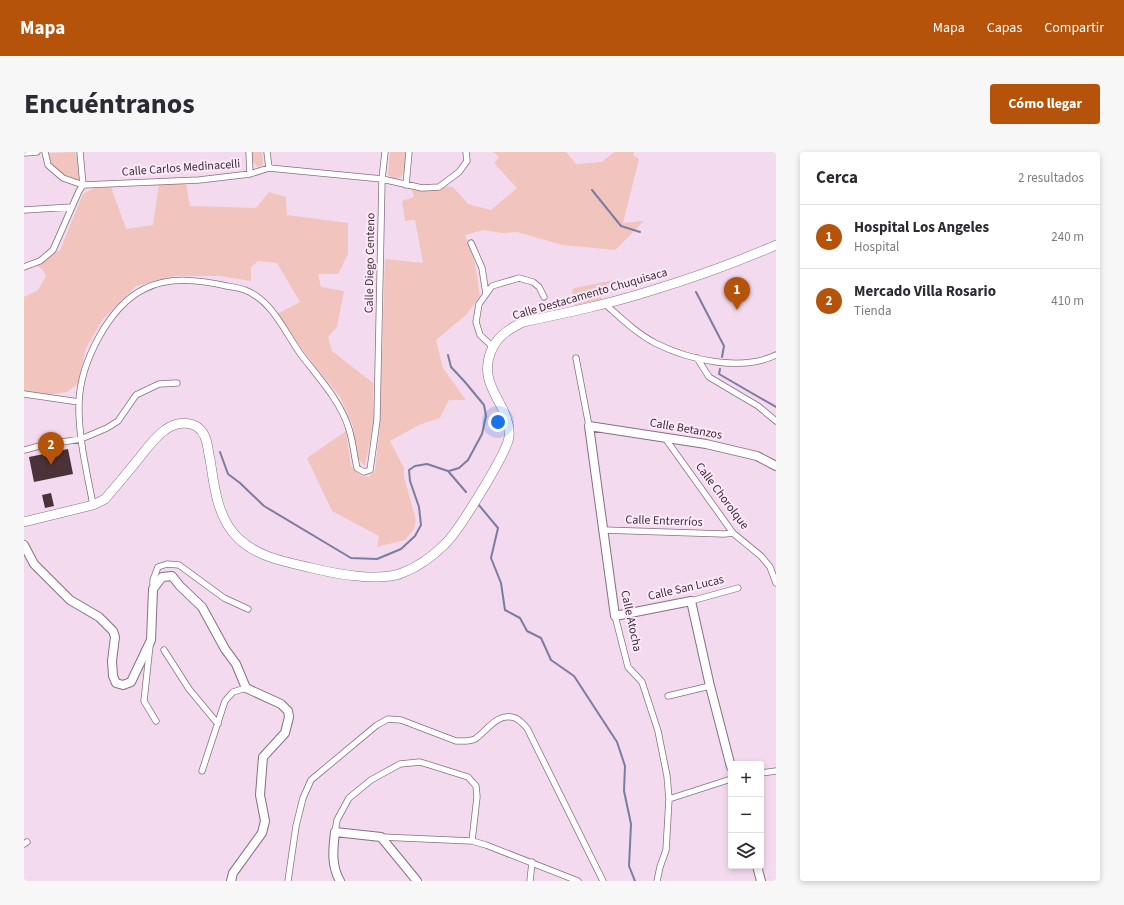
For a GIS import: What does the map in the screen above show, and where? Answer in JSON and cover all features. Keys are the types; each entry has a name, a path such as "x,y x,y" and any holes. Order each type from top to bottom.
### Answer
{"main road":[{"name":"Calle Destacamento Chuquisaca","path":"24,522 93,505 105,499 156,438 166,429 178,423 189,423 197,427 205,437 218,502 226,522 238,538 256,551 284,562 333,573 378,577 401,574 423,563 446,543 466,516 490,477 509,440 509,428 505,416 489,384 487,373 488,361 493,347 500,336 523,322 605,304 650,291 744,259 775,246"}],"street":[{"path":"24,153 38,152"},
{"name":"Calle Carlos Medinacelli","path":"45,152 48,166 63,178 83,185 199,180 250,174 268,168 382,179 422,188 439,188 459,172 467,161 466,152"},
{"path":"24,266 40,261 53,250 83,185 80,152"},
{"path":"249,152 250,174"},
{"path":"267,152 268,168"},
{"name":"Calle Diego Centeno","path":"79,402 84,376 92,348 105,327 120,308 132,297 145,289 166,282 184,280 246,290 261,300 272,311 299,352 343,413 349,429 356,468 364,472 370,470 377,420 377,375 382,252 382,179 385,152"},
{"path":"406,185 409,152"},
{"path":"24,210 72,207"},
{"path":"471,243 482,268 486,294"},
{"path":"493,347 480,335 476,322 479,304 492,286 519,278 532,282 539,287 544,297"},
{"path":"605,304 628,325 655,343 706,361 729,364 749,363 776,355"},
{"name":"Calle Atocha","path":"576,358 589,426 616,616 628,667 642,682 658,731 667,776 669,799 666,850 657,881"},
{"path":"697,358 709,377 758,406 776,421"},
{"path":"24,450 42,445 81,439 107,428 118,421 136,395 159,384 177,382"},
{"path":"24,394 79,402 81,439 93,505"},
{"name":"Calle Betanzos","path":"589,426 706,444 757,456 776,466"},
{"name":"Calle Chorolque","path":"665,438 733,533 761,556 770,568 776,583"},
{"name":"Calle Entrerríos","path":"603,530 724,534 733,533"},
{"path":"24,545 34,564 70,600 99,617 113,631 115,637 112,661 113,676 116,683 123,685 131,682 151,640"},
{"path":"156,721 144,701 151,640 153,580 158,567 167,564 179,565 224,598 248,609"},
{"path":"153,589 162,577 172,576 180,586 202,607 224,649 236,664 246,688"},
{"name":"Calle San Lucas","path":"616,616 691,601 738,588"},
{"path":"691,601 710,686 729,761"},
{"path":"164,650 189,689 218,724"},
{"path":"668,696 710,686"},
{"path":"202,771 224,701 233,692 246,688 281,704 288,711 289,717 284,733 263,757 260,795 265,821 262,833 233,873 231,881"},
{"path":"288,881 298,819 303,798 311,780 377,725 388,719 401,720 456,741 465,742 474,740 491,724 504,717 516,718 528,728 604,881"},
{"path":"340,881 335,871 332,857 337,820 349,798 371,780 400,764 420,762 468,777 476,786 477,797 472,841"},
{"path":"764,773 776,771"},
{"path":"669,799 728,780"},
{"path":"335,832 381,837 472,841 532,862 578,881"},
{"path":"381,837 417,881"},
{"path":"530,881 532,862"},
{"path":"758,869 761,881"}],"shaded area":[{"path":"75,152 80,181 55,169 49,160 48,154"},
{"path":"252,152 262,152 262,166 258,167 253,162"},
{"path":"390,152 405,152 405,171 401,177 395,179 388,175"},
{"path":"493,152 566,152 576,164 602,162 614,152 634,152 633,155 639,159 623,223 644,221 615,250 562,245 517,232 502,233 484,230 465,235 473,252 480,296 466,315 436,340 443,368 466,400 449,400 440,418 419,425 390,441 404,468 404,477 416,520 414,529 405,540 377,547 379,536 332,511 307,458 346,431 351,466 360,475 369,477 375,470 380,425 385,259 423,263 415,220 405,221 402,201 414,197 410,184 453,187 468,204 491,210 517,188 494,163 499,157"},
{"path":"186,183 190,206 256,208 269,192 286,197 287,215 348,223 348,254 338,274 318,274 321,287 344,291 337,327 328,337 332,351 373,383 374,421 365,466 356,457 353,426 340,397 307,356 277,314 300,302 277,263 258,261 251,267 251,281 220,276 175,276 136,286 103,319 86,348 78,384 67,392 46,395 24,392 24,297 38,290 46,276 42,269 33,263 40,262 60,250 83,194 94,188 111,187 126,229 153,225 159,184"},
{"path":"614,280 615,282 602,286 599,290 602,301 575,307 572,291 574,288"}],"building":[{"path":"68,449 73,474 34,482 29,457"},
{"path":"51,493 54,506 45,508 42,495"}],"waterway":[{"path":"592,190 621,226 640,232"},
{"path":"696,292 724,346 722,357"},
{"path":"448,355 451,367 484,405 486,416 482,434 468,460 459,468 449,471"},
{"path":"720,369 719,374 776,407"},
{"path":"220,452 228,474 240,483 264,506 351,558 377,559 401,549 415,536 421,525 419,507 410,481 409,470 415,466 427,464 448,471 466,492"},
{"path":"478,504 498,528 491,558 501,583 505,610 520,618 527,631 541,638 551,660 574,676 617,742 625,766 624,791 631,824 629,866 635,881"}],"place":[{"name":"Hospital Los Angeles","path":"737,310"},
{"name":"Mercado Villa Rosario","path":"51,465"}]}
